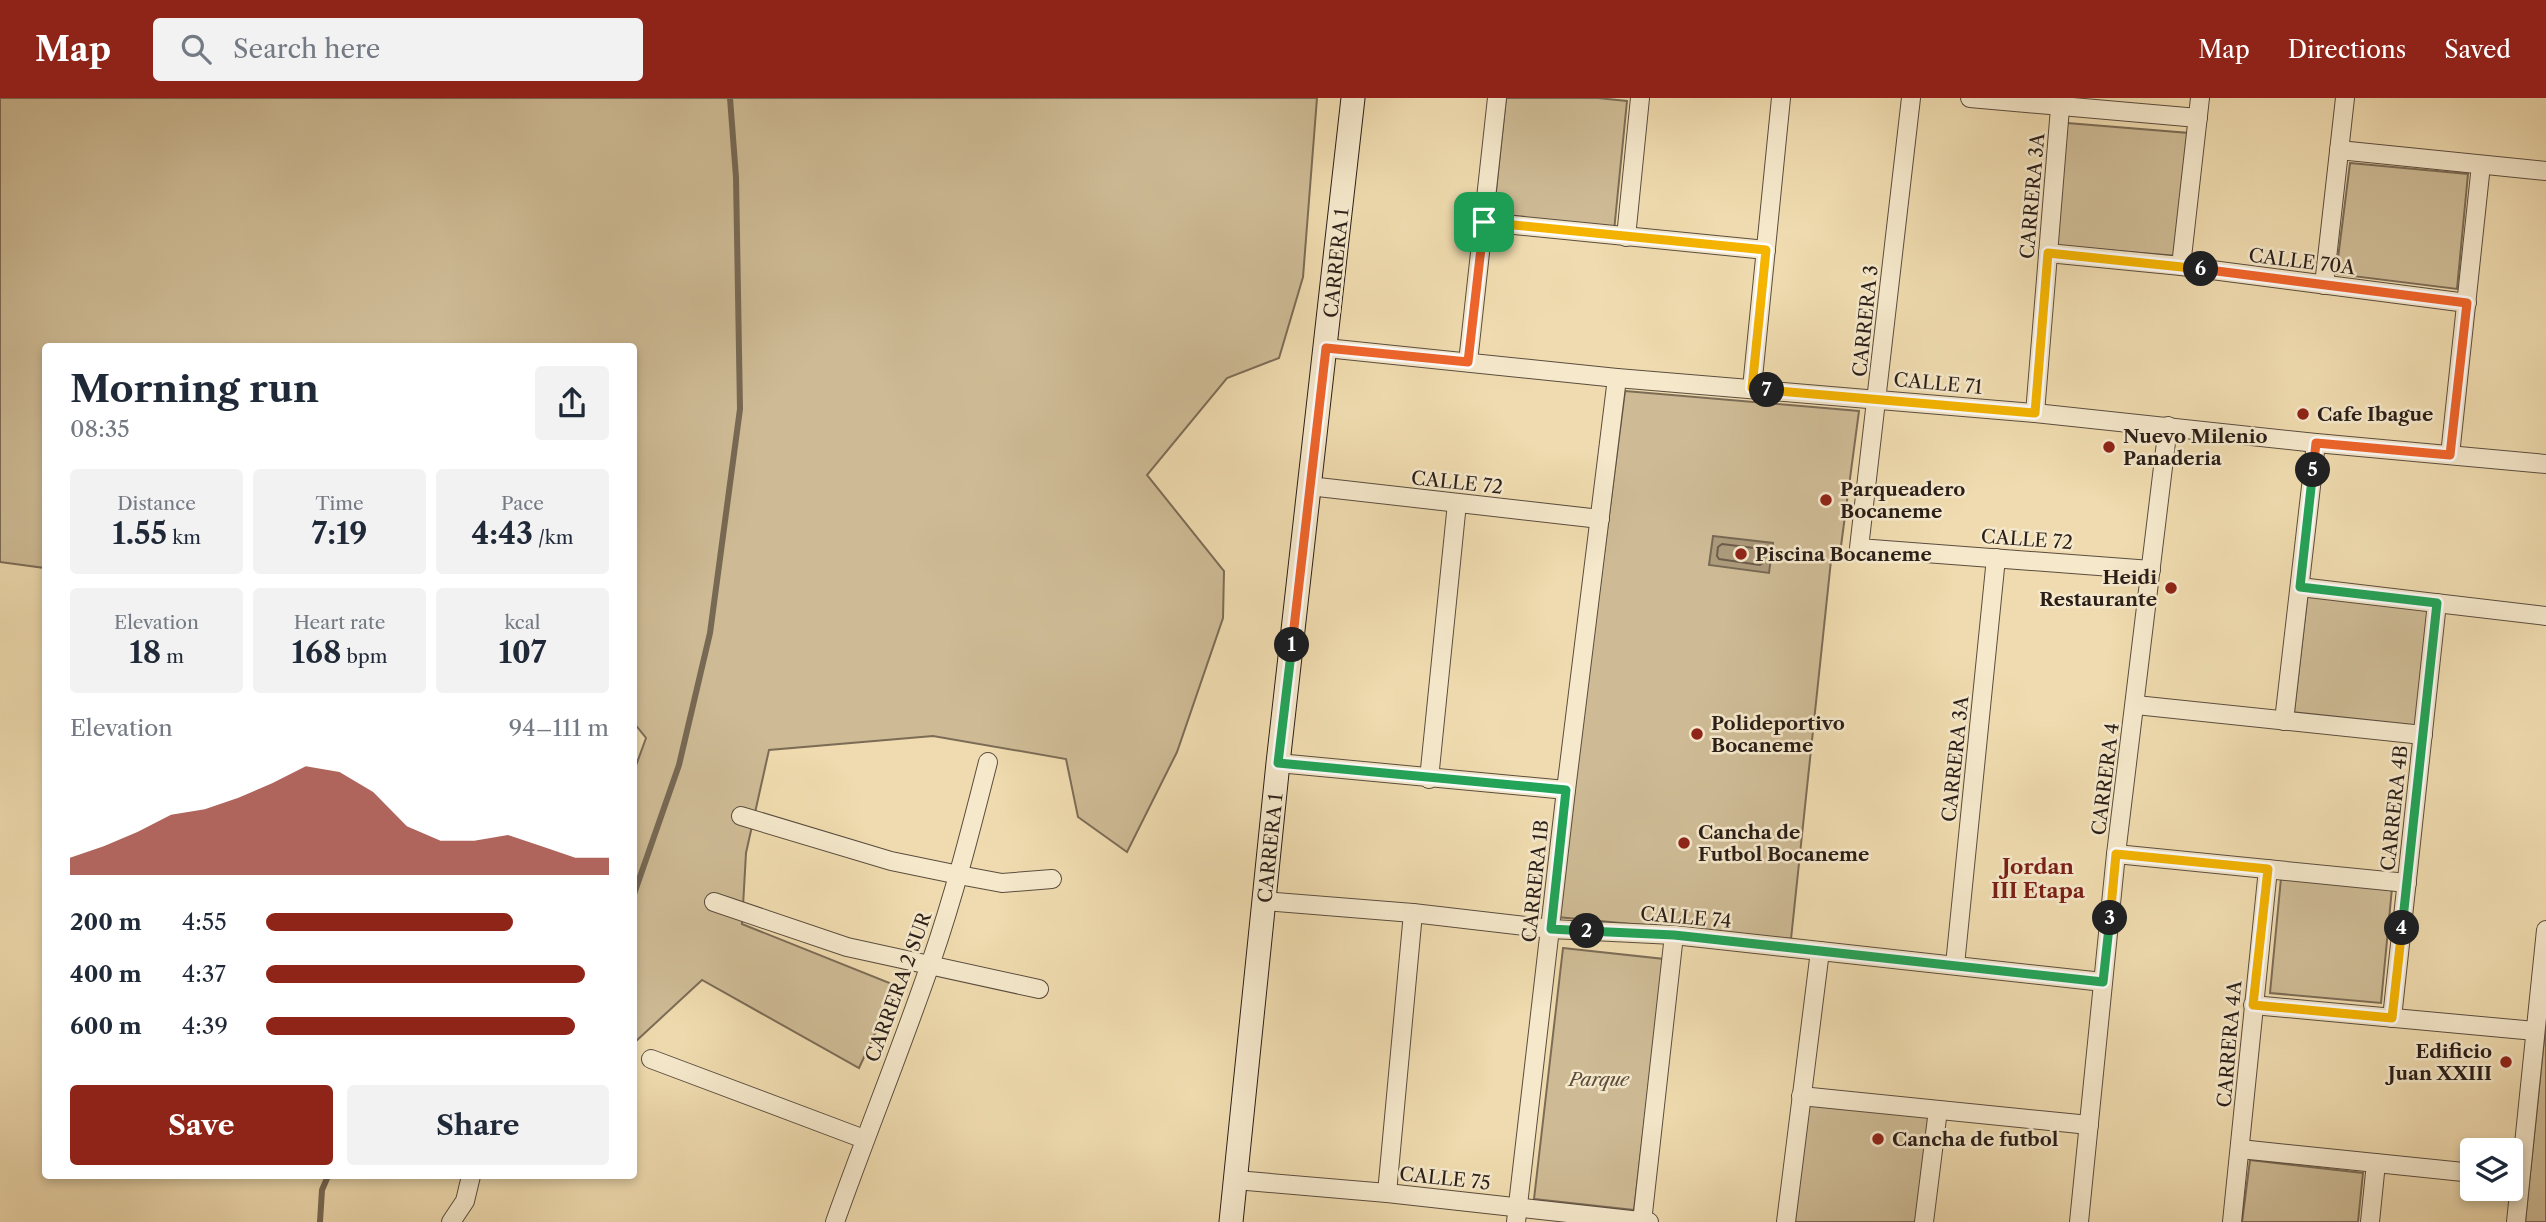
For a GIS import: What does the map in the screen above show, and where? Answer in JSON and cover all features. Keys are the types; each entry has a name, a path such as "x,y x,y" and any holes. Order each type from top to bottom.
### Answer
{"street":[{"name":"CARRERA 1","path":"1231,1222 1278,763 1353,98"},
{"path":"1468,362 1497,98"},
{"path":"1626,237 1640,98"},
{"path":"1752,388 1781,98"},
{"name":"CARRERA 3","path":"1859,548 1911,98"},
{"path":"1970,98 2198,118"},
{"path":"2181,266 2200,98"},
{"path":"2324,285 2345,98"},
{"name":"CARRERA 3A","path":"2035,413 2060,108"},
{"path":"2339,150 2546,171"},
{"path":"2450,455 2481,165"},
{"path":"1484,222 1766,250"},
{"name":"CALLE 70A","path":"2048,253 2181,266 2467,303"},
{"name":"CALLE 71","path":"1326,348 1617,379 2035,413 2546,464"},
{"name":"CARRERA 1B","path":"1517,1215 1617,379"},
{"name":"CARRERA 4","path":"2079,1222 2116,854 2168,426"},
{"path":"2284,721 2316,443"},
{"name":"CALLE 72","path":"1309,486 1600,519"},
{"path":"1429,779 1457,503"},
{"name":"CALLE 72","path":"1859,548 2151,570"},
{"name":"CARRERA 3A","path":"1955,965 1996,558"},
{"path":"2300,587 2546,616"},
{"name":"CARRERA 4B","path":"2392,1018 2437,603"},
{"path":"2136,705 2423,735"},
{"name":"CARRERA 2 SUR","path":"835,1222 931,964 959,875 988,762"},
{"path":"1278,763 1566,790"},
{"path":"741,816 891,861 959,875 1002,883 1052,879"},
{"path":"2116,854 2407,883"},
{"name":"CARRERA 4A","path":"2232,1222 2268,869"},
{"name":"CALLE 74","path":"1264,901 1413,913 1551,929 1674,935 2103,982"},
{"path":"714,902 846,947 1039,989"},
{"path":"1387,1194 1413,913"},
{"path":"2521,1138 2546,930"},
{"path":"1642,1222 1674,935"},
{"path":"1786,1222 1820,951"},
{"path":"2253,1005 2535,1031"},
{"path":"651,1059 864,1139"},
{"path":"1801,1096 2089,1125"},
{"path":"1924,1222 1938,1110"},
{"path":"2240,1149 2460,1172"},
{"path":"2370,1222 2376,1163"},
{"path":"451,1222 465,1201 470,1179"},
{"name":"CALLE 75","path":"1236,1180 1387,1194 1517,1215 1649,1222"},
{"path":"2516,1201 2516,1222"}],"green space":[{"path":"0,98 1317,98 1303,277 1279,358 1227,378 1147,475 1224,571 1223,618 1177,752 1127,852 1078,817 1066,759 933,736 769,750 746,853 742,924 897,986 859,1068 702,980 637,1040 637,763 646,738 637,727 637,343 42,343 42,568 0,562"},
{"path":"1506,98 1598,98 1627,101 1614,231 1493,219"},
{"path":"2067,123 2189,133 2178,256 2055,246"},
{"path":"2350,163 2468,174 2457,289 2336,274"},
{"name":"Polideportivo Bocaneme","path":"1625,391 1859,411 1841,546 1832,551 1791,939 1557,917"},
{"path":"2308,591 2431,604 2416,734 2293,720"},
{"path":"2281,878 2392,888 2381,1003 2270,993"},
{"name":"Parque","path":"1563,948 1664,959 1634,1210 1534,1199"},
{"path":"2546,1021 2546,1222 2525,1222"},
{"path":"1804,1100 1930,1116 1916,1222 1789,1222"},
{"path":"2250,1160 2363,1173 2358,1222 2242,1222"}],"water":[{"name":"Piscina Bocaneme","path":"1713,536 1773,543 1769,573 1709,565"}],"waterway":[{"path":"637,885 679,765 710,633 740,409 736,177 730,98"},
{"path":"320,1222 322,1190 327,1179"}],"place":[{"name":"Cafe Ibague","path":"2303,414"},
{"name":"Nuevo Milenio Panaderia","path":"2109,447"},
{"name":"Parqueadero Bocaneme","path":"1826,500"},
{"name":"Piscina Bocaneme","path":"1741,554"},
{"name":"Heidi Restaurante","path":"2171,588"},
{"name":"Polideportivo Bocaneme","path":"1697,734"},
{"name":"Cancha de Futbol Bocaneme","path":"1684,843"},
{"name":"Edificio Juan XXIII","path":"2506,1062"},
{"name":"Cancha de futbol","path":"1878,1139"}],"district":[{"name":"Jordan III Etapa","path":"2038,879"}],"route":[{"path":"1484,222 1766,250 1752,388 2035,413 2048,253 2181,266 2467,303 2450,455 2316,443 2300,587 2437,603 2392,1018 2253,1005 2268,869 2116,854 2103,982 1674,935 1551,929 1566,790 1278,763 1326,348 1468,362 1484,222"}]}
